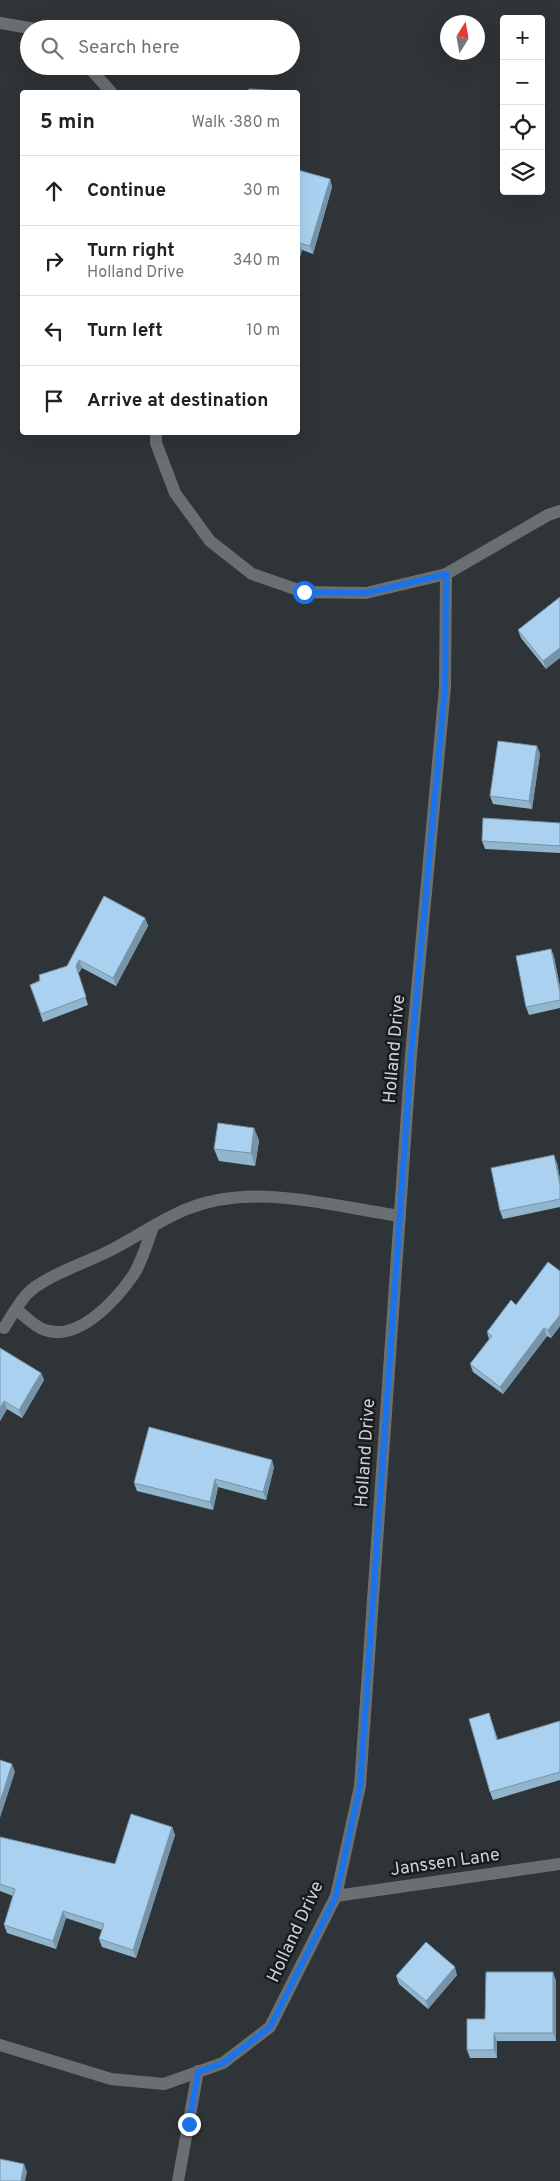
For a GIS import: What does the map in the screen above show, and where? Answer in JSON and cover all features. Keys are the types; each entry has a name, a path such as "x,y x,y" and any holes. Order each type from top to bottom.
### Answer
{"street":[{"path":"0,22 20,26"},
{"path":"96,75 108,90"},
{"path":"156,435 156,442 175,494 210,541 252,574 304,592 366,593 446,574 560,511"},
{"name":"Holland Drive","path":"0,2045 111,2079 164,2084 223,2063 270,2027 336,1896 360,1786 411,1055 445,687 446,574"},
{"path":"4,1328 27,1294 40,1283 94,1259 186,1209 211,1201 258,1196 297,1199 400,1216"},
{"path":"16,1310 43,1330 54,1332 72,1329 87,1323 103,1310 133,1274 142,1257 153,1227"},
{"name":"Janssen Lane","path":"336,1896 560,1864"},
{"path":"178,2181 198,2072"}],"building":[{"path":"300,171 330,179 310,246 300,243"},
{"path":"560,597 560,648 543,661 518,630"},
{"path":"498,741 537,746 529,801 490,796"},
{"path":"483,818 560,823 560,846 482,841"},
{"path":"104,896 145,918 113,978 79,960 76,966 86,997 41,1014 30,985 40,981 39,975 67,966"},
{"path":"551,949 560,1000 526,1007 516,956"},
{"path":"218,1123 254,1128 251,1153 214,1149"},
{"path":"554,1155 560,1185 560,1199 500,1211 491,1168"},
{"path":"548,1262 560,1271 560,1315 548,1330 544,1328 500,1387 470,1364 492,1336 487,1332 511,1300 516,1305"},
{"path":"0,1348 41,1373 19,1410 4,1401 0,1408"},
{"path":"149,1427 272,1460 263,1492 215,1479 210,1502 134,1483"},
{"path":"489,1713 497,1740 560,1721 560,1772 490,1792 469,1719"},
{"path":"0,1760 12,1764 0,1802"},
{"path":"131,1814 172,1827 133,1950 99,1939 104,1924 63,1911 53,1941 4,1925 15,1889 0,1884 0,1837 115,1864"},
{"path":"426,1942 455,1967 426,2001 396,1976"},
{"path":"486,1972 553,1972 553,2033 494,2033 494,2050 467,2050 467,2019 485,2019"},
{"path":"0,2159 24,2164 21,2181 0,2181"}],"route":[{"path":"189,2124 198,2072 223,2063 270,2027 336,1896 360,1786 411,1055 445,687 446,574 366,593 304,592"}]}
